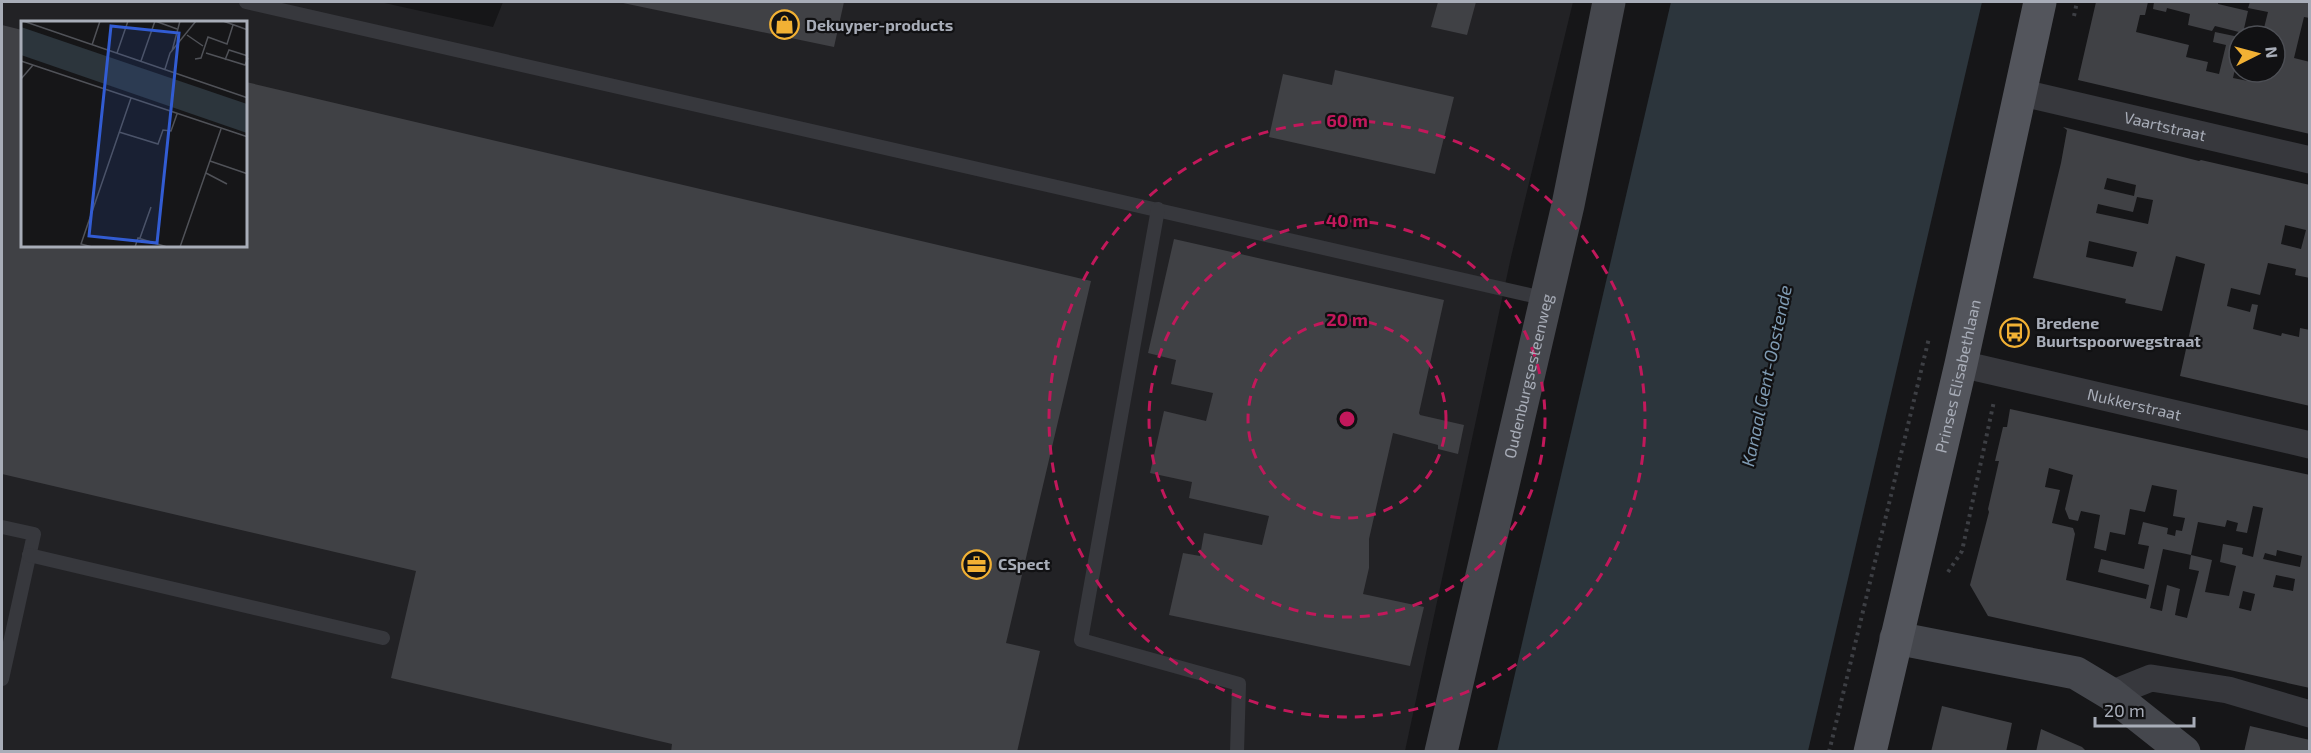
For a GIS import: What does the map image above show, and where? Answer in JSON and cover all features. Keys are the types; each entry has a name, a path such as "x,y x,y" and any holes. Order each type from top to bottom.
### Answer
{"main road":[{"name":"Prinses Elisabethlaan","path":"1870,752 1961,364 2040,2"}],"street":[{"name":"Oudenburgsesteenweg","path":"1441,752 1547,299 1609,2"},
{"name":"Vaartstraat","path":"2019,92 2310,160"},
{"name":"Nukkerstraat","path":"1961,364 2310,445"},
{"path":"1896,638 2076,673 2111,694 2184,752"},
{"path":"2111,694 2151,678 2228,690 2310,714"}],"lane":[{"path":"246,2 1547,299"},
{"path":"1158,209 1081,640 1239,684 1237,752"},
{"path":"2,527 34,534 2,679"},
{"path":"29,555 383,638"}],"path":[{"path":"1828,752 1931,333"}],"shaded area":[{"path":"2,2 380,2 493,27 503,2 1573,2 1511,257 1405,751 2,751"}],"water":[{"name":"Kanaal Gent-Oostende","path":"1671,2 1982,2 1808,751 1497,751"}],"building":[{"name":"Dekuyper-products","path":"623,2 844,2 834,47"},
{"path":"1438,2 1476,2 1467,35 1431,27"},
{"path":"2096,2 2148,2 2145,15 2140,15 2136,32 2189,45 2186,57 2208,62 2206,71 2219,74 2226,45 2213,42 2215,32 2227,34 2227,84 2287,84 2287,24 2265,24 2268,12 2248,8 2250,2 2310,2 2310,18 2304,17 2294,58 2310,62 2310,134 2078,80"},
{"path":"2154,2 2218,2 2218,4 2248,11 2245,24 2227,24 2227,29 2215,26 2212,31 2188,25 2190,14 2167,8 2166,12 2153,9"},
{"path":"2,25 21,30 21,248 248,248 248,82 1091,281 1006,643 1040,651 1017,752 671,752 672,744 391,678 416,571 2,474"},
{"path":"1335,70 1454,97 1435,174 1269,137 1283,74 1332,85"},
{"path":"2063,127 2199,161 2310,185 2310,278 2295,275 2296,269 2268,263 2260,295 2231,288 2227,306 2250,312 2252,304 2258,305 2253,329 2281,336 2282,333 2299,337 2300,328 2310,330 2310,406 2180,376 2205,264 2176,256 2162,311 2125,303 2126,299 2033,278 2067,130","holes":["2107,178 2136,185 2134,196 2104,189","2137,197 2153,200 2148,224 2096,213 2098,204 2133,212","2285,225 2306,230 2301,249 2281,244","2089,241 2137,252 2133,267 2086,257"]},
{"path":"1174,239 1444,300 1419,413 1464,425 1458,454 1438,449 1438,445 1393,433 1369,539 1369,568 1363,594 1424,607 1410,666 1169,615 1183,553 1200,556 1204,533 1262,545 1269,516 1189,498 1192,482 1150,473 1164,411 1206,421 1213,393 1171,384 1176,360 1148,353"},
{"path":"2010,409 2310,475 2310,688 1988,616 1970,585 1989,512 1999,461 1995,461 2003,427 2007,427","holes":["2049,468 2073,475 2065,509 2069,519 2078,521 2081,511 2100,515 2094,548 2106,551 2110,532 2125,535 2130,509 2145,512 2152,485 2177,490 2173,516 2185,518 2182,531 2176,530 2175,536 2167,534 2168,528 2143,522 2138,544 2149,546 2144,569 2101,559 2098,572 2149,585 2146,599 2066,580 2075,534 2073,528 2052,523 2060,490 2045,487","2253,506 2263,508 2253,557 2242,554 2243,548 2223,544 2220,562 2236,566 2229,596 2205,592 2212,560 2191,555 2198,522 2225,527 2227,520 2238,523 2236,531 2247,533","2163,549 2191,555 2189,569 2199,571 2187,618 2175,615 2180,589 2167,585 2162,611 2150,608","2277,550 2302,556 2300,567 2263,559 2265,553 2276,556","2276,575 2295,579 2293,591 2273,587","2243,591 2255,594 2251,611 2239,608"]},
{"path":"1942,706 2012,723 2006,752 1931,752"},
{"path":"2250,726 2310,740 2310,752 2244,752"},
{"path":"2041,729 2082,747 2087,752 2036,752"}],"place":[{"name":"Dekuyper-products","path":"785,25"},
{"name":"Bredene Buurtspoorwegstraat","path":"2015,332"},
{"name":"CSpect","path":"977,564"}]}
